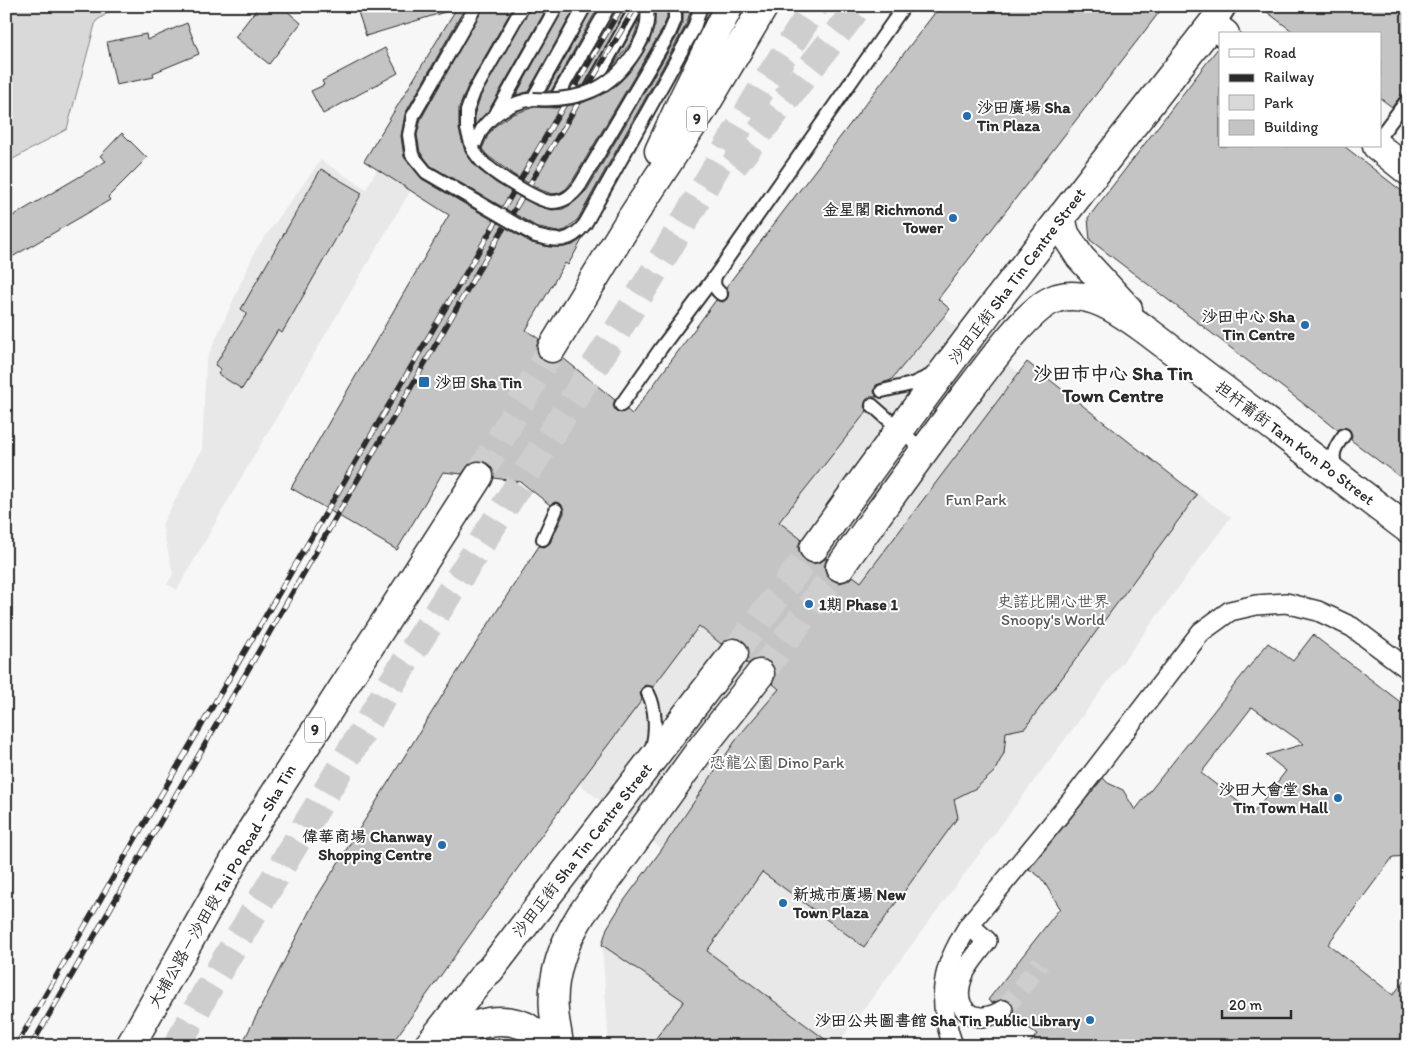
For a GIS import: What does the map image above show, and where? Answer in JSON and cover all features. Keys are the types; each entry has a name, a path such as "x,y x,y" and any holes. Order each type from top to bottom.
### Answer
{"main road":[{"path":"625,228 682,101 729,6"},
{"name":"9","path":"552,348 625,228 701,112 764,6"},
{"name":"沙田正街 Sha Tin Centre Street","path":"814,548 948,365 1061,217 1220,21"},
{"path":"1379,148 1408,171"},
{"path":"1061,217 1065,234 1080,257 1148,330"},
{"name":"担杆莆街 Tam Kon Po Street","path":"1006,343 1022,324 1057,298 1083,297 1102,303 1124,314 1148,330 1408,529"},
{"name":"沙田正街 Sha Tin Centre Street","path":"840,567 924,450 1006,343"},
{"name":"大埔公路－沙田段 Tai Po Road – Sha Tin","path":"130,1046 251,831 479,476"},
{"name":"沙田正街 Sha Tin Centre Street","path":"428,1046 490,970 734,653"},
{"name":"沙田正街 Sha Tin Centre Street","path":"559,1046 554,1010 555,985 560,959 568,936 581,915 694,758 760,674"},
{"path":"434,1046 463,1029 484,1022 511,1022 534,1031 549,1046"}],"street":[{"path":"954,1046 949,1038 942,1005 945,973 957,945 969,925 1075,796 1201,632 1230,611 1256,604 1286,603 1318,611 1352,627 1408,669"},
{"path":"969,925 987,941 963,974 958,991 959,1003 969,1015 984,1018 996,1015 1003,1010"}],"lane":[{"path":"476,6 413,116 409,135 412,155 426,172 536,236 551,240 565,240 578,233 584,224 694,28 701,6"},
{"path":"523,6 474,92 468,111 467,129 473,150 488,168 541,200 552,202 564,200 573,195 669,34 675,20 675,6"},
{"path":"495,116 557,6"},
{"path":"533,99 585,6"},
{"path":"555,100 609,6"},
{"path":"588,92 638,6"},
{"path":"473,150 485,125 508,107 520,101 533,99 555,100 571,98 603,86 614,78 627,65 647,28 647,6"},
{"path":"622,405 904,6"},
{"path":"1382,133 1408,99"},
{"path":"715,276 714,283 716,289 721,294"},
{"path":"882,391 912,384 931,376 948,365"},
{"path":"872,405 924,450"},
{"path":"1344,435 1334,448 1333,457 1346,482"},
{"path":"543,539 556,510"},
{"path":"645,768 654,743 653,702 648,693"}],"shaded area":[{"path":"469,6 528,6 454,117 177,590 167,584 173,574 162,525 202,449 206,361 256,249 321,160 366,189"},
{"name":"1期 Phase 1","path":"800,188 950,309 944,317 1019,373 1231,517 836,1046 609,1046 602,945 607,928 623,902 662,849 579,784 574,790 447,688 558,513 567,505"}],"green space":[{"path":"6,6 118,6 96,21 67,129 6,163"}],"building":[{"path":"259,6 281,6 301,23 269,64 235,37"},
{"path":"377,6 447,6 448,11 366,36 358,12"},
{"name":"1期 Phase 1","path":"458,6 466,6 405,114 401,136 404,157 422,179 532,243 549,247 564,247 573,245 583,238 568,265 565,263 526,330 539,339 536,348 538,355 544,361 552,364 559,362 563,358 615,400 613,405 616,411 621,413 627,410 632,414 716,300 723,302 727,299 729,292 726,287 940,6 1164,6 938,299 950,309 891,380 876,385 874,392 877,397 870,397 866,400 864,407 867,411 779,522 801,539 798,547 800,554 805,560 813,564 827,558 824,566 826,573 831,579 839,583 847,581 853,576 861,582 1027,362 1197,495 1025,728 1006,732 1004,753 994,772 976,788 954,799 958,817 864,947 762,872 707,951 834,1046 650,1046 684,1001 602,945 607,928 623,902 662,849 738,737 779,689 772,683 775,677 775,669 769,661 762,659 746,663 749,648 744,641 736,638 728,639 721,644 699,626 653,687 645,685 641,689 642,700 574,790 390,1046 241,1046 315,900 447,688 539,546 544,547 550,543 564,513 560,503 555,502 550,505 521,482 494,478 493,469 487,463 480,460 472,462 462,474 443,472 397,550 291,488 449,215 364,161"},
{"path":"484,6 514,6 467,88 459,108 459,129 465,152 478,169 496,183 535,205 552,210 563,209 572,204 587,190 676,38 683,23 683,6 692,6 686,25 578,219 566,230 557,232 539,228 431,166 420,152 417,135 421,119"},
{"path":"531,6 548,6 489,110 475,125 475,112 481,95"},
{"path":"565,6 576,6 528,92 516,95"},
{"path":"593,6 599,6 551,91 547,91"},
{"path":"617,6 628,6 584,85 571,89"},
{"path":"655,6 667,6 667,18 662,30 566,189 552,194 541,190 514,175 488,156 482,149 488,135 495,126 511,115 534,107 556,108 582,103 609,91 621,81 633,68 649,43 655,25"},
{"path":"1259,6 1408,6 1408,91 1402,94 1392,107 1382,100 1382,32 1293,32"},
{"path":"639,19 632,41 612,67"},
{"path":"187,23 199,54 153,73 154,77 116,85 107,42 146,34 147,40"},
{"path":"385,48 398,73 323,114 311,91 324,85 322,81"},
{"name":"沙田中心 Sha Tin Centre","path":"1218,48 1219,148 1347,148 1408,196 1408,483 1351,440 1352,435 1349,429 1344,427 1338,430 1090,240 1088,218"},
{"path":"122,133 147,158 108,197 110,200 12,257 6,247 6,220 106,161 100,156"},
{"path":"321,169 362,193 282,333 278,330 242,389 218,374 221,369 215,365 247,313 241,309"},
{"path":"1313,635 1408,708 1408,856 1393,857 1328,944 1393,995 1408,976 1408,1046 1028,1046 1037,1034 1012,1016 1014,1010 1010,1001 1003,999 992,1003 988,1000 1060,908 1044,882 1029,869 1103,778 1108,783 1123,790 1135,810 1268,643 1293,661","holes":["1252,707 1304,744 1266,755 1286,771 1253,813 1201,773"]}],"tunnel":[{"path":"177,1046 209,987 388,689 624,320 763,87 815,6"},
{"path":"734,165 859,6"},
{"path":"479,476 552,348"},
{"path":"734,653 814,548"},
{"path":"760,674 840,567"},
{"path":"1003,1010 1041,963"}],"railway":[{"path":"16,1046 622,6"},
{"path":"31,1046 478,271 636,6"}],"place":[{"name":"沙田廣場 Sha Tin Plaza","path":"967,116"},
{"name":"金星閣 Richmond Tower","path":"953,218"},
{"name":"沙田中心 Sha Tin Centre","path":"1305,325"},
{"name":"沙田 Sha Tin","path":"424,382"},
{"name":"1期 Phase 1","path":"809,604"},
{"name":"沙田大會堂 Sha Tin Town Hall","path":"1338,798"},
{"name":"偉華商場 Chanway Shopping Centre","path":"442,845"},
{"name":"新城市廣場 New Town Plaza","path":"783,903"},
{"name":"沙田公共圖書館 Sha Tin Public Library","path":"1090,1020"}],"district":[{"name":"沙田市中心 Sha Tin Town Centre","path":"1113,384"}],"park label":[{"name":"Fun Park","path":"976,499"},
{"name":"史諾比開心世界 Snoopy's World","path":"1053,610"},
{"name":"恐龍公園 Dino Park","path":"777,762"}]}
